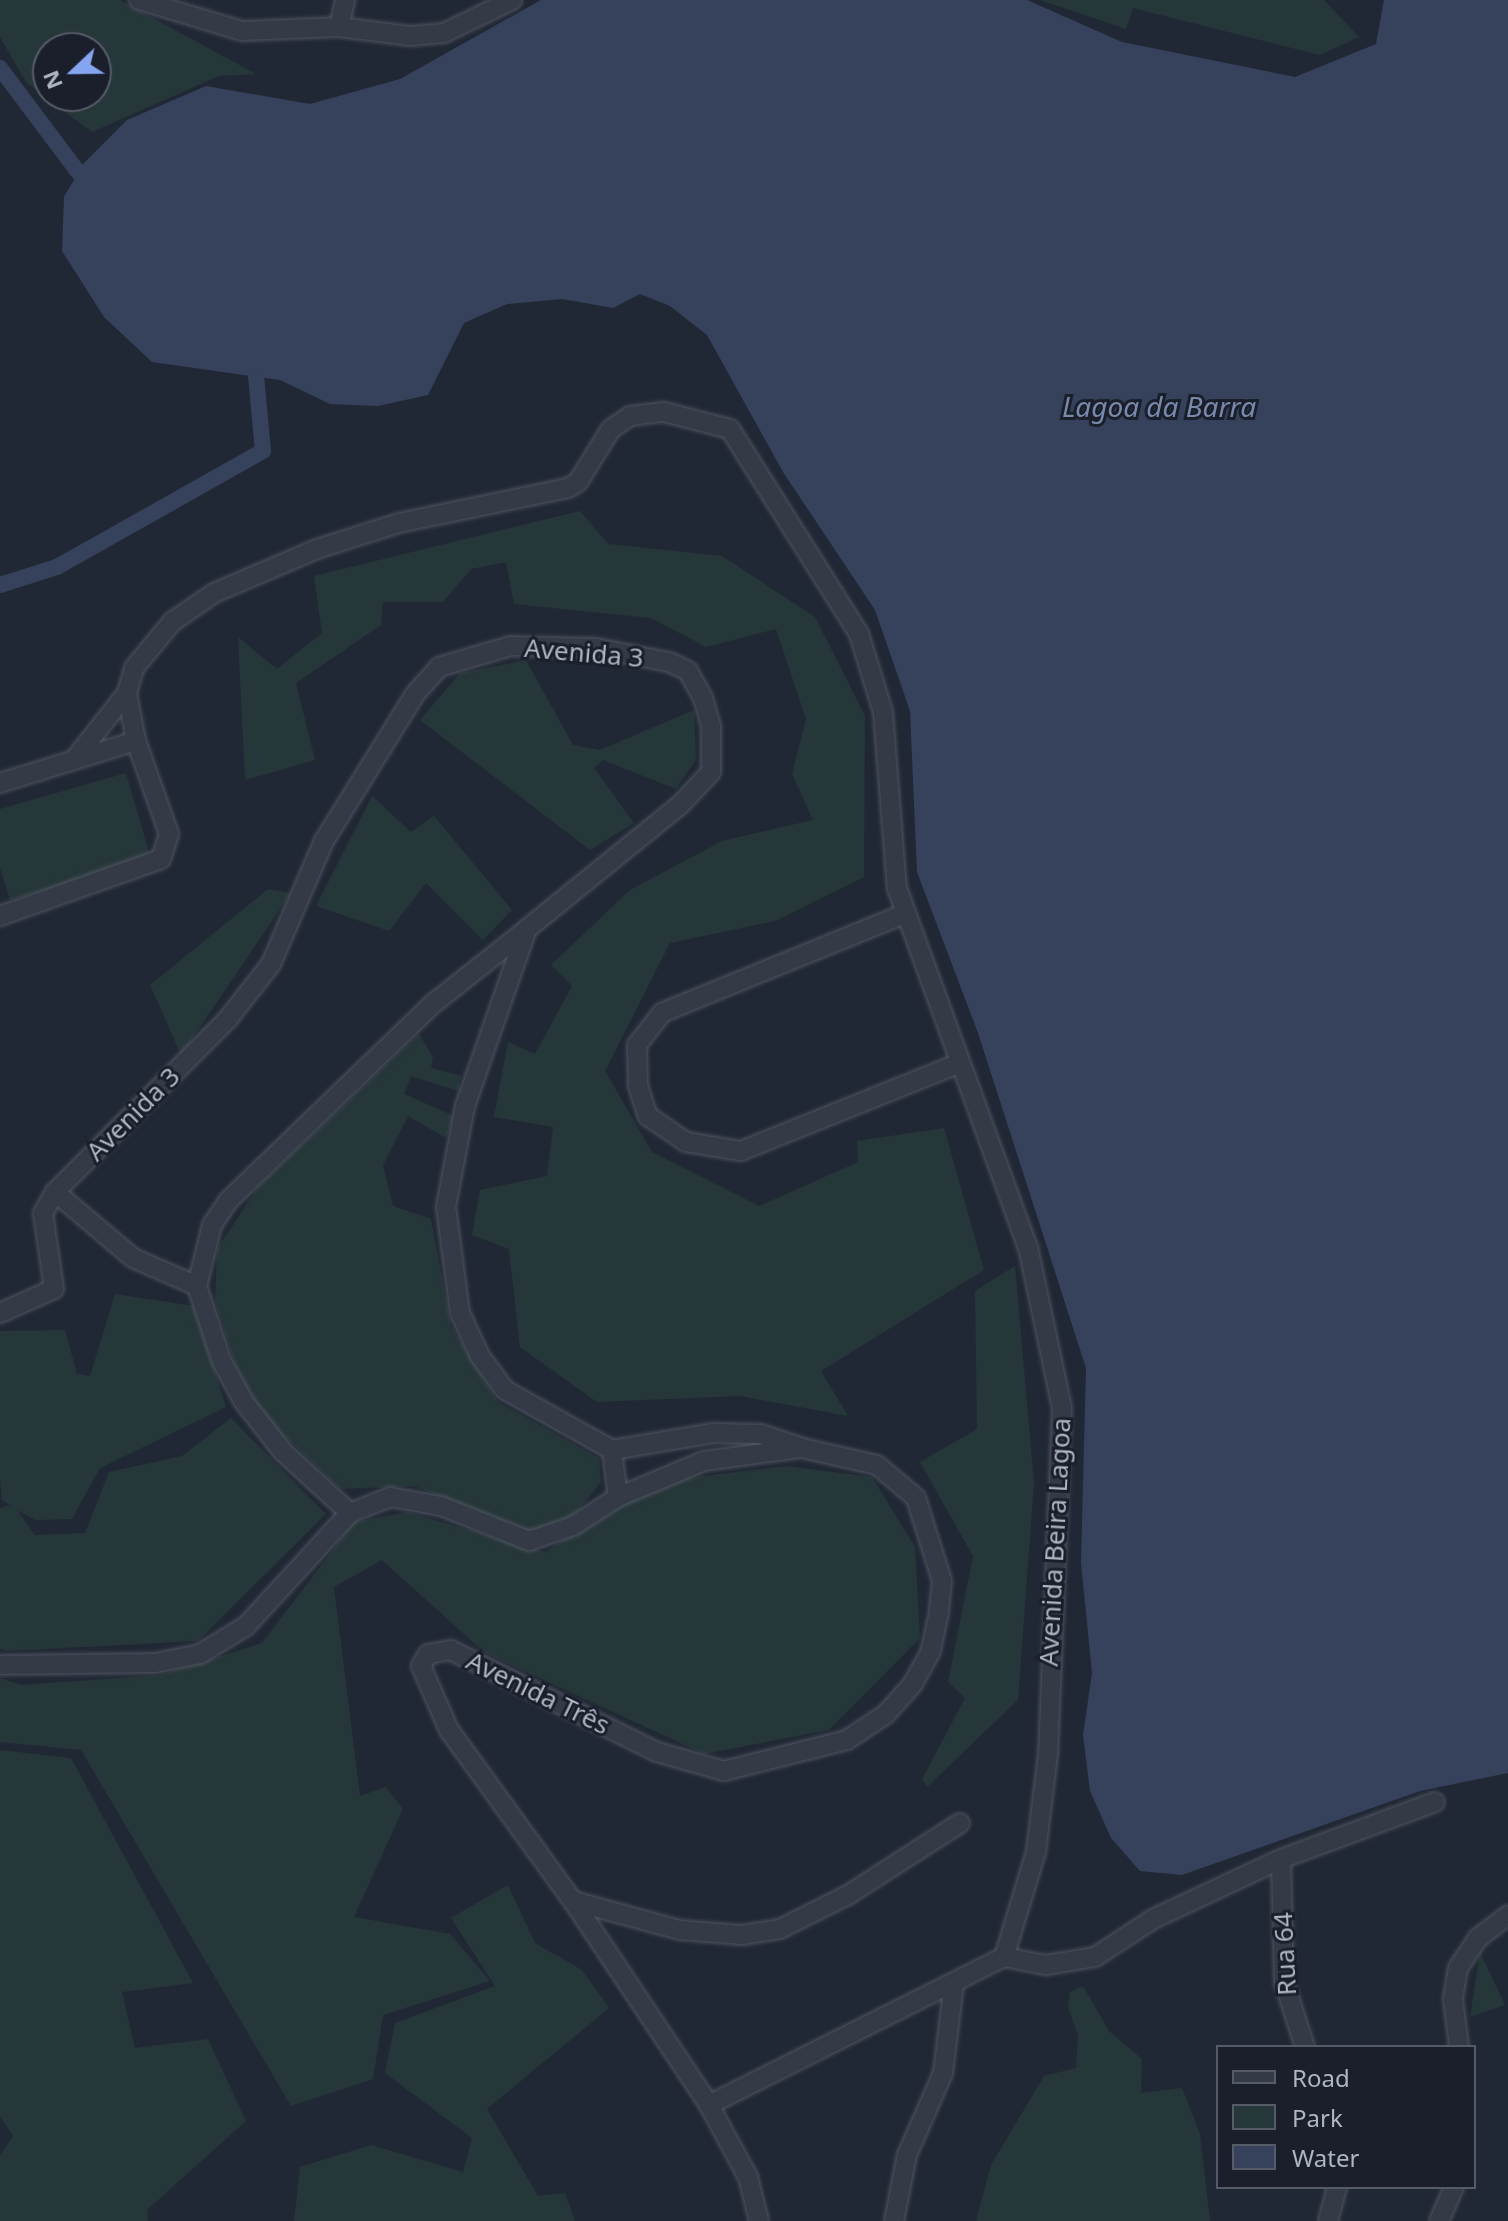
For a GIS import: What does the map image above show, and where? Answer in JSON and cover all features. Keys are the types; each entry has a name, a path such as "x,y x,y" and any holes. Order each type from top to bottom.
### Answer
{"street":[{"path":"139,0 242,31 339,27 444,33 512,0"},
{"path":"339,27 345,0"},
{"name":"Avenida Beira Lagoa","path":"127,693 148,647 214,593 399,523 568,488 578,482 611,429 630,416 664,412 718,422 739,440 859,634 871,664 883,712 904,914 957,1064 1028,1247 1062,1408 1044,1809 1004,1957"},
{"name":"Avenida 3","path":"55,1192 228,1019 271,964 324,841 415,694 439,667 511,646 596,648 688,671 711,726 711,772 680,805 527,929"},
{"path":"0,916 161,859 169,834 136,741 127,693"},
{"path":"74,760 127,693"},
{"path":"0,783 136,741"},
{"path":"904,914 662,1013 637,1045 638,1086 648,1116 686,1142 741,1151 957,1064"},
{"path":"350,1513 283,1452 244,1402 222,1362 197,1286 212,1225 228,1201 434,1003 527,929"},
{"path":"527,929 465,1106 446,1207 447,1243 460,1313 505,1390 612,1450 714,1433 761,1434 802,1448"},
{"path":"0,1313 54,1289 43,1213 55,1192 133,1258 197,1286"},
{"path":"0,1665 155,1663 200,1654 246,1626 350,1513 367,1503 411,1497 529,1541 573,1526 618,1497 704,1461 802,1448"},
{"name":"Avenida Três","path":"709,2105 573,1901 449,1730 421,1666 428,1654 451,1650 671,1756 724,1771 790,1757 847,1740 886,1714 912,1685 931,1651 942,1581 932,1541 916,1498 877,1465 802,1448"},
{"path":"612,1450 618,1497"},
{"path":"759,2221 748,2177 709,2105 1004,1957 1067,1965 1095,1957 1153,1919 1281,1859 1435,1802"},
{"path":"573,1901 680,1930 742,1935 780,1929 848,1895 960,1823"},
{"name":"Rua 64","path":"1281,1859 1284,1982 1304,2045"},
{"path":"1459,2045 1453,1999 1458,1968 1478,1938 1508,1915"},
{"path":"894,2221 907,2155 943,2073 954,1983"},
{"path":"1328,2221 1336,2189"},
{"path":"1439,2221 1453,2189"}],"green space":[{"path":"0,0 120,0 256,74 219,76 92,132 66,112 112,112 112,32 32,32 32,87 26,82 0,37"},
{"path":"1040,0 1324,0 1359,37 1320,55 1133,8 1126,29"},
{"path":"580,511 608,544 722,556 815,617 865,716 864,877 775,921 670,943 605,1071 652,1152 759,1206 858,1162 857,1141 944,1128 984,1270 821,1371 848,1416 740,1396 597,1402 520,1347 509,1249 472,1235 480,1190 547,1176 553,1127 494,1117 508,1042 535,1054 572,986 551,965 630,890 722,841 813,820 792,774 806,719 776,629 706,647 651,618 514,604 506,562 471,569 443,602 383,602 381,625 296,683 315,760 245,780 238,637 277,669 322,633 314,576"},
{"path":"526,660 573,745 600,750 694,710 696,760 676,789 603,760 594,768 634,823 590,850 420,720 460,673"},
{"path":"126,773 151,859 10,900 0,868 0,809"},
{"path":"372,796 411,832 434,816 512,910 483,940 426,883 389,931 316,906"},
{"path":"268,889 291,893 181,1055 150,985"},
{"path":"419,1034 433,1057 431,1068 461,1076 458,1091 411,1076 404,1094 454,1116 446,1138 408,1116 383,1165 393,1206 431,1219 451,1326 498,1402 599,1458 601,1482 572,1519 529,1531 414,1486 341,1489 265,1419 238,1373 215,1301 217,1249 258,1187"},
{"path":"1015,1266 1034,1483 1018,1700 927,1787 922,1779 965,1698 948,1682 973,1556 920,1462 977,1429 975,1291"},
{"path":"115,1294 194,1306 226,1407 100,1468 72,1519 35,1520 17,1510 35,1535 85,1533 109,1472 182,1456 231,1418 326,1514 198,1641 0,1649 0,1508 10,1505 2,1500 0,1478 0,1331 65,1330 77,1374 90,1376"},
{"path":"786,1466 872,1477 915,1547 920,1638 829,1730 704,1754 485,1653 382,1560 334,1587 360,1796 386,1787 403,1809 354,1917 450,1934 490,1981 383,2015 373,2079 291,2106 81,1750 0,1742 0,1678 21,1685 160,1675 262,1643 354,1522 407,1512 545,1552 654,1482"},
{"path":"0,1750 71,1758 193,1983 122,1992 135,2048 208,2039 246,2121 147,2210 148,2221 0,2221 0,2156 13,2136 0,2116"},
{"path":"508,1885 535,1943 582,1970 609,2008 487,2109 538,2196 565,2193 575,2221 294,2221 300,2167 371,2145 463,2172 472,2138 385,2073 395,2023 495,1986 451,1918"},
{"path":"1480,1952 1505,2005 1470,2017"},
{"path":"1083,1986 1109,2031 1142,2059 1141,2093 1182,2088 1200,2134 1210,2221 976,2221 991,2165 1044,2076 1076,2068 1078,2035 1068,2008 1070,1992"}],"water":[{"name":"Lagoa da Barra","path":"541,0 1027,0 1122,42 1295,77 1376,44 1384,0 1508,0 1508,1773 1420,1791 1182,1875 1140,1871 1111,1838 1090,1791 1083,1735 1092,1673 1081,1563 1086,1368 978,1033 917,872 910,711 875,610 783,472 707,335 670,306 640,294 613,308 562,299 507,304 464,323 428,395 378,406 330,404 280,380 152,362 104,317 62,251 64,197 84,163 127,120 206,86 310,104 400,79"}],"waterway":[{"path":"0,68 78,172"},
{"path":"0,585 57,567 263,451 256,376"}]}
